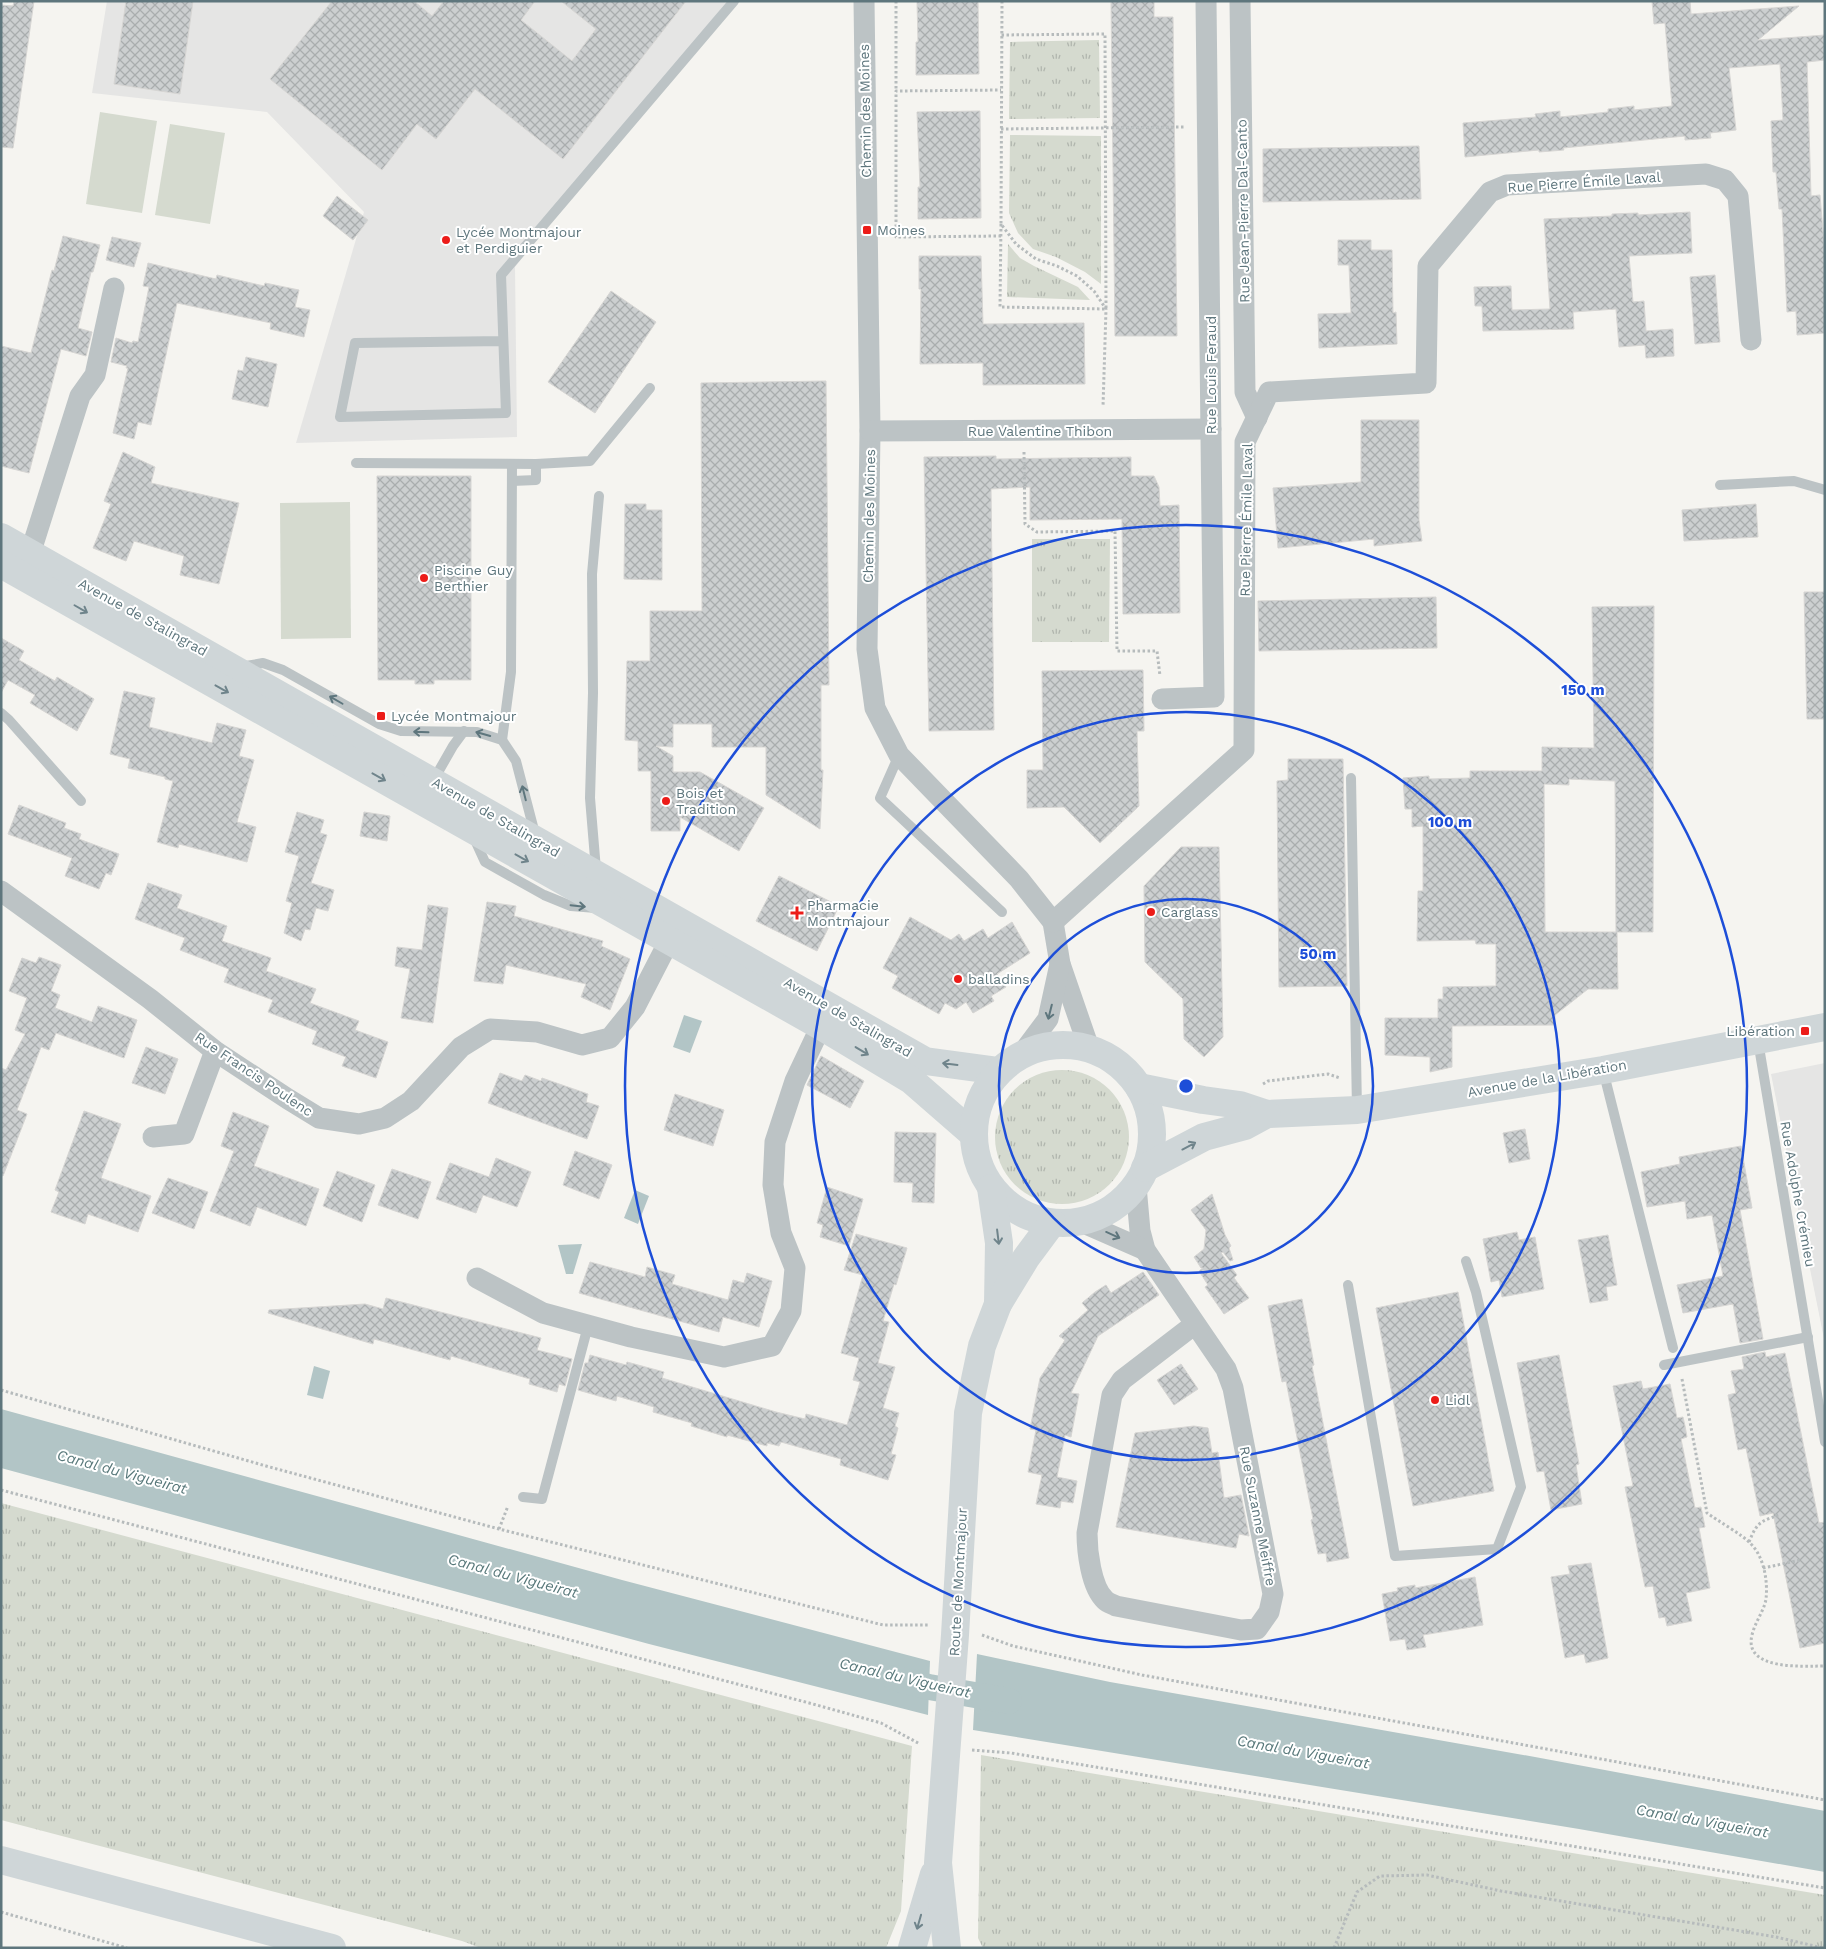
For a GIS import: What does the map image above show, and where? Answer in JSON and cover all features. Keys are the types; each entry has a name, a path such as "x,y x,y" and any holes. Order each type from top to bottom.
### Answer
{"main road":[{"name":"Avenue de Stalingrad","path":"1,537 712,939 739,968"},
{"path":"1,562 30,554 38,585"},
{"name":"Avenue de Stalingrad","path":"1,562 38,585 296,731 669,940 739,968 823,1012 925,1061 999,1071"},
{"path":"239,671 249,692 293,718 296,731 309,726 352,749 371,746"},
{"path":"433,781 436,797 470,816 474,831"},
{"path":"650,904 652,920 664,927 669,940 682,937 697,945 712,939"},
{"name":"Avenue de Stalingrad","path":"823,1012 911,1080 973,1134"},
{"name":"Avenue de la Libération","path":"1139,1087 1203,1100 1240,1105 1267,1114 1357,1110 1602,1070 1825,1027"},
{"path":"1066,1044 1089,1048 1109,1057 1126,1070 1139,1087 1150,1113 1152,1141 1141,1177 1121,1202 1102,1215 1081,1222 1052,1223 1029,1217 1008,1205 991,1188 978,1163 973,1134 976,1111 985,1090 999,1071 1021,1054 1042,1046 1066,1044"},
{"name":"Avenue de la Libération","path":"1141,1177 1204,1138 1246,1126 1267,1114"},
{"name":"Route de Montmajour","path":"991,1188 1000,1243 998,1304"},
{"name":"Route de Montmajour","path":"947,1948 938,1863 968,1413 982,1346 998,1304 1026,1258 1052,1223"},
{"path":"1,1860 332,1948"},
{"name":"Route de Montmajour","path":"912,1948 938,1863"}],"street":[{"name":"Chemin des Moines","path":"864,1 870,431 867,649 875,708 899,755 1020,879 1053,922 1060,964 1089,1048"},
{"name":"Rue Louis Feraud","path":"1162,699 1214,697 1206,1"},
{"name":"Rue Jean-Pierre Dal-Canto","path":"1240,1 1245,392 1257,418"},
{"name":"Rue Pierre Émile Laval","path":"1053,922 1244,750 1245,442 1269,392 1426,383 1428,266 1490,192 1507,184 1706,174 1726,180 1738,196 1750,340"},
{"path":"30,554 80,396 95,375 114,288"},
{"name":"Rue Valentine Thibon","path":"870,431 1211,430"},
{"name":"Rue Francis Poulenc","path":"3,898 150,999 216,1050 288,1099 319,1118 359,1124 385,1118 411,1101 461,1047 490,1029 536,1032 582,1045 610,1038 635,1007 669,940"},
{"name":"Chemin des Moines","path":"1021,1054 1048,1019 1060,964"},
{"path":"477,1278 543,1313 631,1337 724,1357 772,1346 792,1311 794,1268 781,1233 773,1185 775,1142 795,1081 823,1012"},
{"path":"153,1137 184,1134 216,1050"},
{"name":"Rue Suzanne Meiffre","path":"1141,1177 1140,1230 1145,1250 1226,1369 1233,1388 1273,1594 1269,1612 1257,1628 1242,1630 1116,1606 1105,1600 1097,1588 1087,1553 1087,1533 1112,1395 1122,1380 1195,1324"},
{"path":"1081,1222 1145,1250"}],"lane":[{"path":"503,341 355,343 340,417 506,413 501,275 734,1"},
{"path":"356,463 536,464 590,461 650,388"},
{"path":"502,740 511,672 512,464"},
{"path":"512,481 536,480 536,464"},
{"path":"1720,485 1794,481 1825,490"},
{"path":"596,874 590,798 593,693 592,574 599,496"},
{"path":"239,671 245,665 263,663 283,670 379,724 401,730 477,732 502,740 516,761 537,840"},
{"path":"1,714 9,720 81,801"},
{"path":"433,781 452,746 464,731"},
{"path":"899,755 880,798 1002,912"},
{"path":"1351,778 1357,1110"},
{"name":"Rue Adolphe Crémieu","path":"1758,1040 1825,1442"},
{"path":"1602,1070 1673,1348"},
{"path":"1348,1285 1395,1556 1496,1549 1521,1487 1476,1292 1466,1261"},
{"path":"523,1497 542,1499 588,1326"},
{"path":"1664,1365 1808,1337"}],"path":[{"path":"896,1 896,237 1001,236"},
{"path":"1002,1 1000,306 1106,309"},
{"path":"1002,35 1105,34 1106,309 1103,430"},
{"path":"896,91 1001,90"},
{"path":"1001,129 1208,126"},
{"path":"1001,224 1016,244 1036,259 1078,276 1094,291 1106,309"},
{"path":"1024,431 1025,524 1037,532 1116,531 1117,651 1158,651 1162,699"},
{"path":"1682,1374 1707,1513 1749,1542 1763,1568 1766,1578 1766,1600 1751,1636 1752,1650 1761,1659 1774,1663 1789,1666 1825,1666"},
{"path":"1,1390 266,1466 498,1529 883,1625 955,1630 1013,1646 1142,1675 1825,1800"},
{"path":"1,1490 880,1723 946,1752 973,1750 1011,1753 1825,1888"},
{"path":"498,1529 510,1501 523,1497"},
{"path":"1749,1542 1755,1528 1763,1520 1777,1516 1776,1512"},
{"path":"1763,1568 1801,1560"},
{"path":"1334,1948 1357,1892 1380,1876 1427,1875 1501,1891 1766,1936 1823,1948"},
{"path":"1,1912 127,1948"}],"shaded area":[{"name":"Lycée Montmajour et Perdiguier","path":"107,1 727,1 515,267 517,437 296,443 364,212 267,112 92,93"},
{"path":"1825,1063 1825,1344 1771,1074"}],"green space":[{"path":"1099,40 1100,118 1009,119 1010,42"},
{"path":"100,112 157,121 142,213 86,204"},
{"path":"170,124 225,133 210,224 155,215"},
{"path":"1010,135 1101,136 1101,284 1085,272 1056,257 1033,249 1018,233 1009,213"},
{"path":"1008,244 1020,258 1078,287 1090,300 1007,297"},
{"path":"350,502 351,638 281,639 280,503"},
{"path":"1032,539 1110,539 1109,642 1032,642"},
{"path":"1062,1070 1088,1075 1110,1089 1124,1111 1129,1137 1124,1163 1110,1185 1088,1199 1062,1204 1036,1199 1014,1185 1000,1163 995,1137 1000,1111 1014,1089 1036,1075"},
{"path":"1,1503 912,1746 901,1911 886,1948 481,1948 462,1941 1,1820"},
{"path":"981,1755 1825,1895 1825,1948 983,1948 978,1938"}],"water":[{"path":"684,1015 702,1021 690,1053 673,1047"},
{"path":"635,1190 649,1196 638,1224 624,1218"},
{"path":"582,1244 573,1274 566,1274 558,1245"},
{"path":"314,1366 330,1371 323,1399 307,1395"},
{"path":"1,1409 622,1580 930,1661 928,1715 649,1644 1,1468"},
{"path":"977,1654 1110,1682 1535,1757 1825,1811 1825,1872 1579,1829 973,1730"}],"building":[{"path":"14,1 34,1 13,148 1,147 1,5 13,6"},
{"path":"126,1 193,1 180,94 114,84"},
{"path":"332,1 414,1 432,16 444,1 535,1 521,20 572,61 596,29 561,1 686,1 563,159 475,89 436,139 417,124 382,170 270,79"},
{"path":"917,1 978,1 979,74 916,75 916,42 918,42"},
{"path":"1111,1 1154,1 1154,17 1173,17 1177,336 1115,336"},
{"path":"1652,1 1690,1 1691,14 1799,6 1758,40 1825,35 1825,60 1807,62 1811,196 1820,195 1825,257 1825,333 1797,335 1796,311 1787,312 1782,209 1779,209 1776,172 1773,172 1771,121 1783,120 1780,64 1729,68 1736,130 1710,133 1711,138 1685,140 1685,136 1563,148 1564,150 1539,152 1539,150 1465,157 1463,123 1536,117 1535,114 1560,111 1560,117 1608,112 1608,109 1634,106 1634,110 1672,106 1665,23 1654,24"},
{"path":"980,111 981,218 918,219 918,187 920,187 917,112"},
{"path":"1419,146 1421,199 1263,202 1263,149"},
{"path":"337,196 368,220 353,240 323,216"},
{"path":"1690,212 1692,253 1629,256 1633,302 1644,301 1646,331 1673,329 1674,356 1646,358 1645,345 1619,347 1616,309 1573,312 1574,329 1483,331 1482,306 1475,306 1474,287 1511,286 1512,310 1550,309 1544,219 1612,216 1612,214 1638,213 1638,215"},
{"path":"63,236 100,245 93,272 91,272 78,328 92,332 86,356 61,349 29,473 1,466 1,346 31,353 52,270 54,271"},
{"path":"112,237 141,243 134,267 106,260"},
{"path":"1338,240 1371,240 1371,250 1392,250 1393,313 1396,312 1397,344 1319,348 1318,314 1351,313 1349,265 1338,265"},
{"path":"919,256 981,256 983,324 1084,323 1085,384 983,385 983,363 920,364 921,289 919,289"},
{"path":"148,263 216,279 217,275 264,286 265,283 299,290 295,307 310,310 304,337 270,329 271,323 177,303 151,425 138,422 134,439 113,433 128,368 126,368 127,366 111,362 116,338 132,343 133,341 138,342 149,287 143,286"},
{"path":"1715,275 1720,342 1695,344 1690,277"},
{"path":"611,291 656,322 595,413 548,382"},
{"path":"246,357 277,364 268,407 232,399 238,370 243,371"},
{"path":"826,381 829,685 821,685 821,770 823,770 820,829 766,795 766,747 712,747 712,724 673,724 673,747 656,746 673,756 673,772 700,772 764,808 739,851 680,817 680,831 651,831 651,771 638,771 638,741 625,740 627,661 650,661 650,611 702,611 701,383"},
{"path":"1361,420 1419,420 1419,520 1422,541 1374,546 1374,539 1278,548 1273,488 1361,482"},
{"path":"123,452 155,467 151,483 239,503 219,584 180,575 184,556 134,541 126,561 93,548 111,504 104,501"},
{"path":"996,456 996,459 1131,457 1131,476 1154,476 1159,487 1160,506 1179,505 1180,613 1123,614 1122,519 1030,520 1030,487 991,489 994,730 929,731 924,457"},
{"name":"Piscine Guy Berthier","path":"377,476 471,476 471,680 434,680 434,684 415,684 415,680 378,680"},
{"path":"625,504 646,504 646,510 662,510 662,580 624,579"},
{"path":"1756,504 1758,537 1684,541 1682,510"},
{"path":"1804,592 1825,592 1825,719 1807,719"},
{"path":"1436,597 1437,648 1259,651 1258,601"},
{"path":"1654,606 1653,932 1617,932 1618,989 1588,989 1555,1015 1555,1025 1452,1026 1452,1067 1430,1072 1430,1057 1385,1055 1385,1018 1438,1018 1438,999 1443,999 1443,987 1496,986 1496,944 1476,944 1475,940 1417,941 1418,891 1423,891 1423,826 1412,827 1412,809 1405,809 1403,778 1429,776 1429,779 1470,778 1470,771 1542,771 1542,747 1594,748 1592,607","holes":["1569,779 1615,781 1616,932 1545,932 1544,784 1569,785"]},
{"path":"1,638 24,651 19,660 55,681 57,677 94,699 77,731 30,703 35,695 8,680 1,693"},
{"path":"1143,670 1144,731 1137,731 1139,806 1100,843 1064,807 1027,808 1027,770 1043,770 1042,671"},
{"path":"124,691 155,698 149,727 212,743 217,723 246,730 239,756 254,760 237,822 256,827 247,862 179,844 178,848 157,842 173,781 165,779 165,777 128,768 130,759 110,754"},
{"path":"1288,759 1343,759 1347,986 1279,987 1277,781 1288,780"},
{"path":"19,805 66,823 64,828 81,834 79,839 119,854 111,875 106,873 99,889 65,876 72,858 8,834"},
{"path":"297,812 324,820 320,833 327,835 311,883 334,890 328,911 316,908 310,930 305,929 301,941 284,933 292,903 286,901 299,856 285,852"},
{"path":"364,812 390,816 387,841 360,836"},
{"path":"1181,847 1219,847 1223,1037 1204,1057 1184,1039 1183,999 1145,962 1144,886"},
{"name":"Pharmacie Montmajour","path":"779,876 839,906 817,951 756,921"},
{"path":"148,883 182,895 177,908 227,926 222,941 271,958 266,971 316,989 310,1003 359,1021 355,1030 388,1042 376,1078 342,1066 346,1057 312,1044 317,1031 268,1012 273,1000 224,982 229,969 180,950 185,938 135,919"},
{"path":"487,902 516,906 514,916 603,941 601,946 630,959 610,1010 581,997 586,984 506,965 503,984 474,981"},
{"path":"428,905 448,908 433,1023 401,1018 410,969 395,966 397,947 422,950"},
{"path":"910,917 951,940 959,934 964,941 983,929 988,938 1012,922 1030,953 997,974 1006,987 991,996 994,1001 973,1013 966,1002 956,1009 945,1003 939,1014 892,988 898,976 883,968"},
{"path":"39,957 61,965 51,991 60,995 55,1008 92,1022 98,1006 137,1020 124,1058 56,1033 49,1050 41,1047 17,1110 27,1114 3,1176 1,1175 1,1068 6,1070 25,1034 15,1030 27,998 9,991 22,958 36,963"},
{"path":"146,1047 178,1059 165,1094 132,1083"},
{"path":"821,1056 864,1081 850,1108 807,1085"},
{"path":"500,1073 522,1081 525,1075 541,1081 542,1078 588,1094 586,1102 599,1106 587,1139 488,1103"},
{"path":"675,1094 724,1110 713,1146 664,1130"},
{"path":"84,1111 121,1124 101,1178 151,1196 138,1232 88,1214 85,1224 51,1212 59,1192 55,1190"},
{"path":"233,1112 269,1126 254,1166 319,1189 306,1226 257,1207 250,1226 210,1211 234,1151 221,1146"},
{"path":"1525,1129 1530,1159 1509,1163 1503,1133"},
{"path":"895,1132 936,1133 934,1203 912,1202 913,1183 894,1182"},
{"path":"1741,1146 1752,1208 1740,1210 1763,1339 1740,1343 1733,1304 1683,1313 1677,1285 1723,1276 1712,1215 1687,1219 1685,1201 1647,1207 1641,1172 1680,1164 1679,1157"},
{"path":"575,1151 612,1165 599,1199 563,1185"},
{"path":"496,1158 531,1172 517,1207 483,1195 476,1213 436,1199 450,1163 489,1177"},
{"path":"392,1169 431,1182 418,1219 378,1205"},
{"path":"337,1171 375,1185 362,1222 323,1206"},
{"path":"168,1178 208,1192 194,1229 152,1213"},
{"path":"827,1187 863,1199 849,1246 820,1237 823,1225 817,1223"},
{"path":"1212,1194 1225,1235 1231,1246 1229,1248 1233,1260 1230,1261 1223,1252 1221,1253 1237,1275 1234,1278 1249,1298 1224,1314 1205,1287 1208,1285 1199,1271 1203,1268 1201,1268 1194,1257 1204,1249 1206,1230 1191,1210"},
{"path":"1517,1232 1519,1240 1535,1237 1544,1289 1502,1297 1499,1280 1491,1282 1483,1239"},
{"path":"856,1234 907,1248 883,1321 889,1322 878,1363 895,1367 883,1408 899,1413 895,1426 898,1428 891,1454 896,1455 888,1480 840,1465 841,1459 781,1442 779,1446 767,1443 767,1446 727,1435 727,1437 691,1426 692,1423 653,1412 654,1407 617,1396 616,1401 578,1390 585,1363 588,1363 590,1355 626,1365 627,1362 664,1372 662,1378 776,1412 805,1419 806,1414 847,1425 860,1382 853,1380 859,1358 841,1353 863,1275 844,1270"},
{"path":"1608,1235 1617,1285 1606,1287 1608,1300 1590,1303 1578,1240"},
{"path":"590,1262 645,1277 647,1267 675,1275 672,1284 728,1300 733,1280 744,1283 747,1273 772,1281 759,1327 723,1317 719,1332 579,1293"},
{"path":"1143,1272 1159,1295 1098,1336 1071,1393 1079,1394 1071,1437 1065,1435 1057,1477 1077,1481 1073,1503 1061,1501 1060,1508 1036,1504 1042,1475 1028,1472 1036,1430 1030,1429 1040,1378 1065,1340 1059,1336 1088,1310 1082,1303 1095,1292 1106,1285 1111,1293"},
{"name":"Lidl","path":"1458,1292 1494,1491 1413,1506 1376,1308"},
{"path":"386,1298 541,1338 537,1350 572,1359 565,1386 559,1384 557,1392 529,1384 530,1379 451,1356 450,1360 374,1339 373,1344 268,1313 269,1310 365,1304 383,1309"},
{"path":"1302,1299 1314,1365 1312,1366 1349,1558 1327,1562 1326,1553 1318,1554 1286,1381 1282,1382 1268,1306"},
{"path":"1765,1352 1766,1357 1785,1353 1819,1523 1825,1522 1825,1643 1800,1648 1773,1513 1760,1516 1746,1448 1738,1450 1728,1395 1736,1393 1731,1371 1744,1369 1742,1357"},
{"path":"1559,1355 1579,1464 1576,1465 1582,1504 1551,1510 1544,1471 1537,1472 1517,1363"},
{"path":"1181,1364 1198,1389 1174,1405 1157,1380"},
{"path":"1641,1381 1643,1389 1670,1384 1677,1418 1683,1417 1685,1426 1687,1437 1681,1439 1695,1508 1701,1507 1705,1527 1699,1528 1710,1588 1686,1593 1692,1621 1667,1626 1665,1617 1659,1618 1653,1586 1645,1587 1625,1487 1633,1486 1613,1386"},
{"path":"1194,1426 1208,1428 1212,1453 1218,1452 1224,1498 1241,1495 1249,1536 1239,1534 1236,1548 1116,1527 1135,1433"},
{"path":"1591,1563 1608,1658 1586,1663 1584,1654 1565,1658 1551,1577 1570,1574 1568,1566"},
{"path":"1475,1577 1483,1625 1423,1635 1426,1647 1407,1650 1405,1639 1390,1641 1382,1594 1398,1591 1397,1588 1415,1585 1415,1588"}],"waterway":[{"name":"Canal du Vigueirat","path":"895,1678 929,1687 1009,1701"}],"place":[{"name":"Moines","path":"867,230"},
{"name":"Lycée Montmajour et Perdiguier","path":"446,240"},
{"name":"Piscine Guy Berthier","path":"424,578"},
{"name":"Lycée Montmajour","path":"381,716"},
{"name":"Bois et Tradition","path":"666,801"},
{"name":"Carglass","path":"1151,912"},
{"name":"Pharmacie Montmajour","path":"797,913"},
{"name":"balladins","path":"958,979"},
{"name":"Libération","path":"1805,1031"},
{"name":"Lidl","path":"1435,1400"}]}
